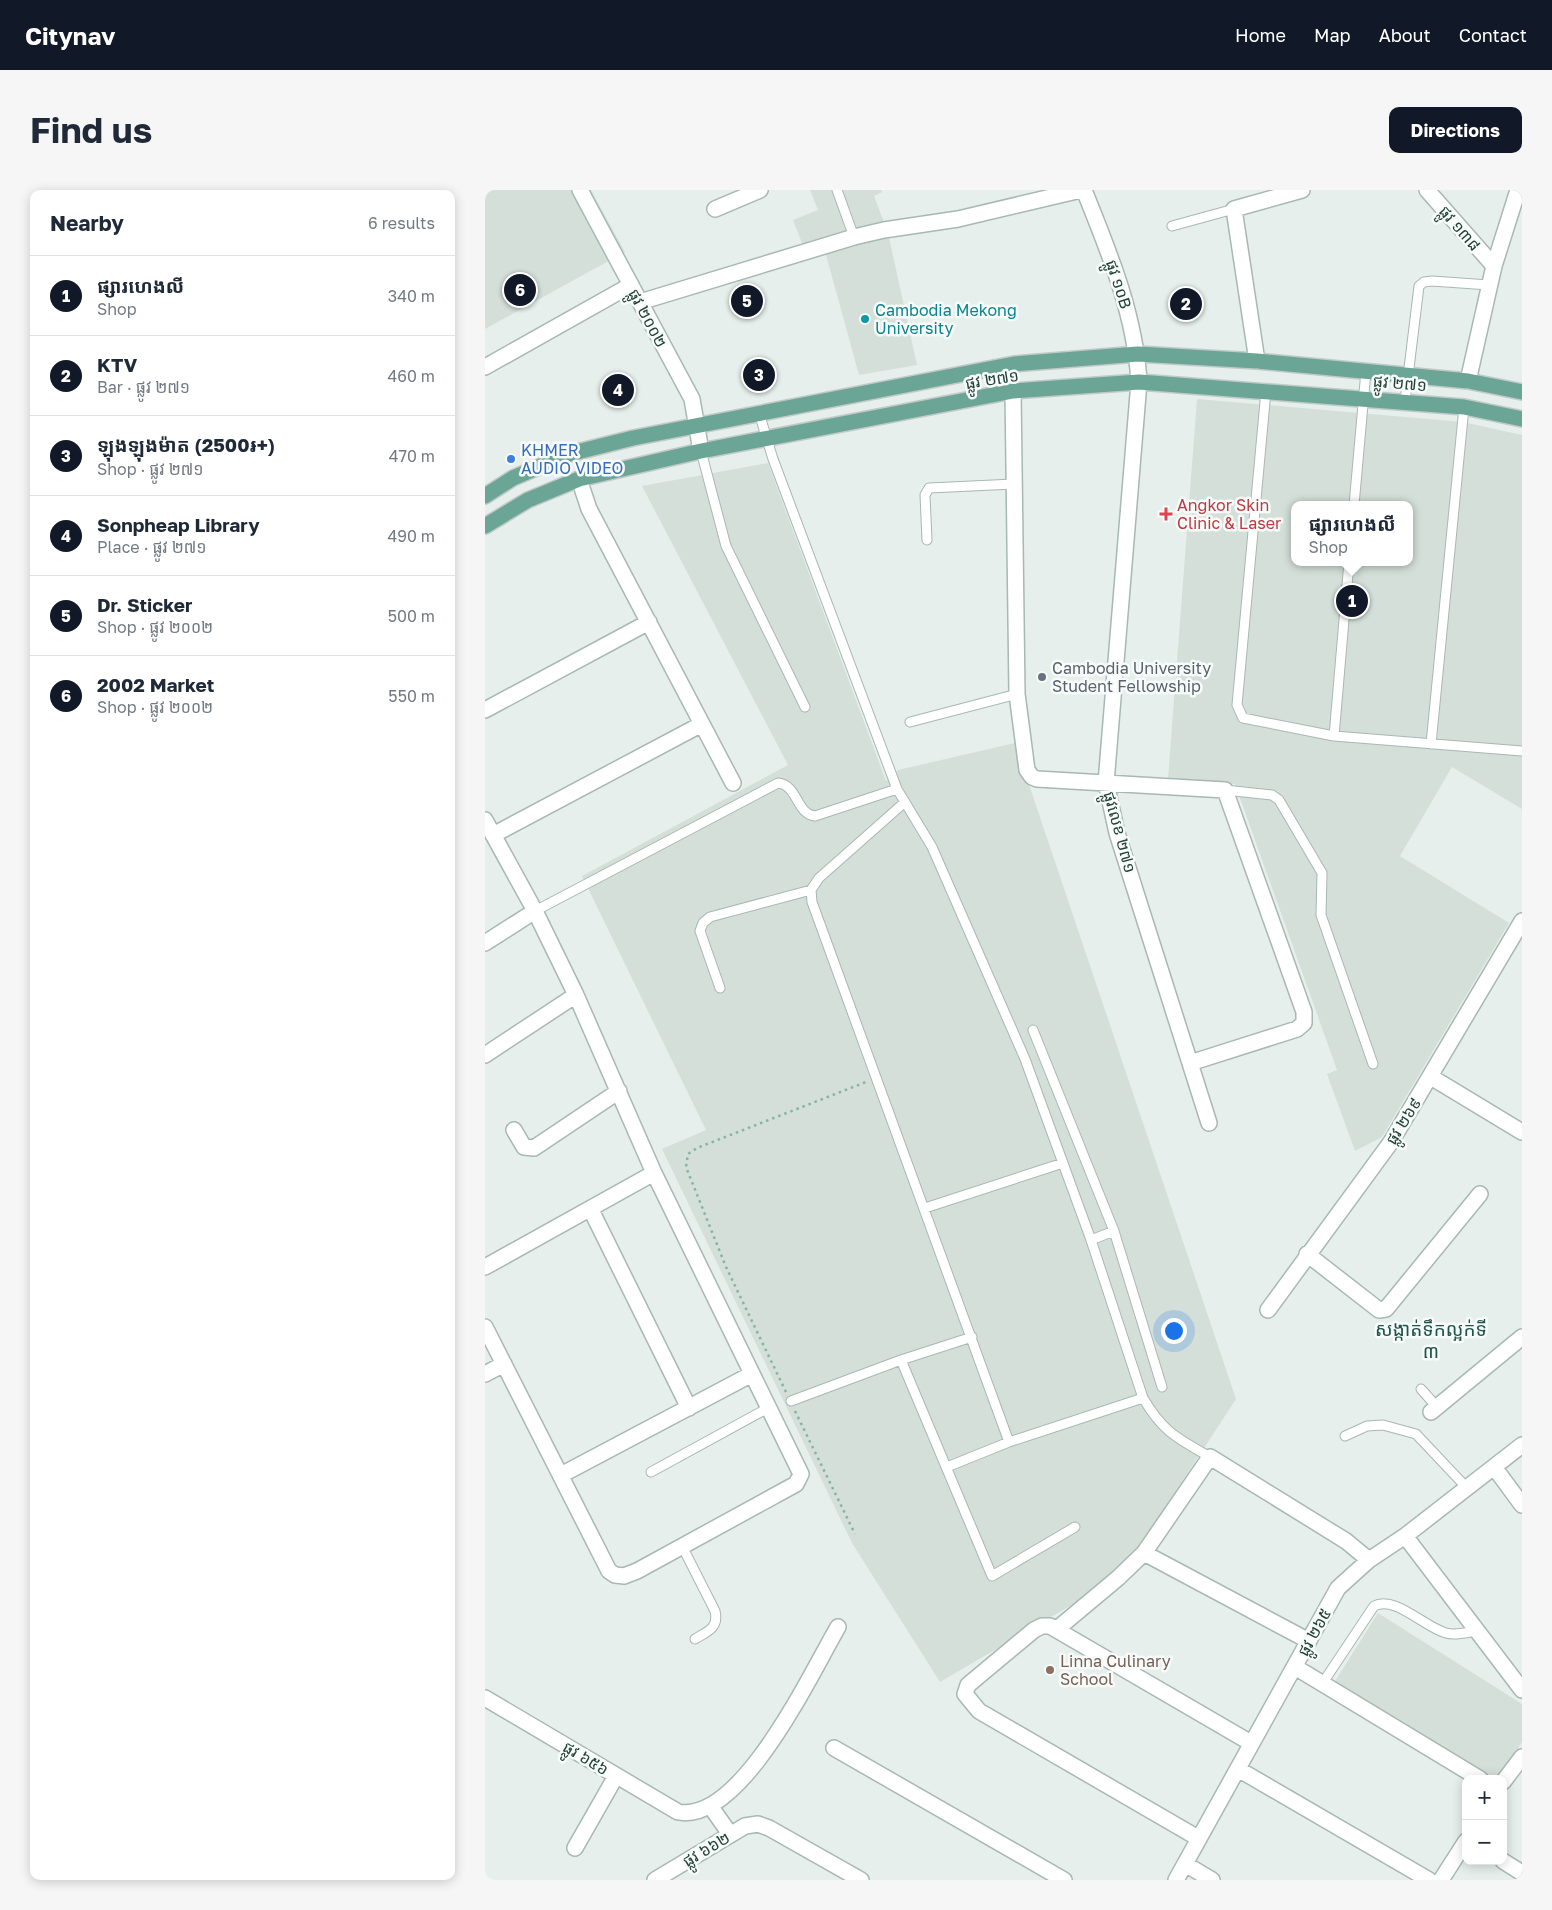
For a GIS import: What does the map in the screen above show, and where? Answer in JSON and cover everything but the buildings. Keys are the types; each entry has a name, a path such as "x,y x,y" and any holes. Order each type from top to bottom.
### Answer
{"main road":[{"name":"ផ្លូវ ២៧១","path":"485,496 513,478 569,454 633,438 1014,364 1138,354 1257,361 1468,381 1522,392"},
{"name":"ផ្លូវ ២៧១","path":"485,526 527,500 579,479 701,451 1013,391 1139,382 1405,401 1464,407 1522,419"}],"street":[{"name":"ផ្លូវ ២០០២","path":"580,190 691,399 701,451"},
{"path":"715,209 760,190"},
{"path":"639,302 854,237 883,230 958,219 1083,190"},
{"name":"ផ្លូវ ១០B","path":"1083,190 1110,256 1134,332 1138,354 1139,382"},
{"path":"1257,361 1234,209 1302,190"},
{"name":"ផ្លូវ ១៣៨","path":"1427,190 1494,266"},
{"path":"1468,381 1489,285 1518,190"},
{"path":"485,367 631,286"},
{"name":"ផ្លូវលេខ ២៧១","path":"1139,382 1106,783 1117,833 1209,1123"},
{"path":"1013,391 1017,694 1027,770 1037,780 1225,790 1304,1012 1304,1023 1297,1029 1191,1063"},
{"path":"579,479 589,509 733,783"},
{"path":"485,710 649,622"},
{"path":"493,835 702,724"},
{"path":"485,820 535,911 576,995 654,1172 801,1474 796,1484 683,1548 637,1571 624,1576 615,1575 609,1571 485,1327"},
{"path":"485,943 535,911"},
{"name":"ផ្លូវ ២៦៩","path":"1268,1310 1307,1254 1391,1142 1522,921"},
{"path":"485,1055 576,995"},
{"path":"1431,1077 1522,1132"},
{"path":"514,1130 524,1147 534,1148 619,1090"},
{"path":"485,1267 591,1210 654,1172"},
{"path":"1307,1254 1379,1310 1386,1309 1480,1194"},
{"path":"591,1210 689,1408"},
{"path":"1434,1409 1522,1337"},
{"path":"485,1374 504,1364"},
{"path":"561,1475 752,1374"},
{"name":"ផ្លូវ ២៦៥","path":"1176,1880 1338,1588 1369,1560 1405,1536 1522,1445"},
{"path":"1057,1629 1118,1578 1144,1553 1210,1457 1346,1541 1369,1560"},
{"path":"1494,1467 1522,1505"},
{"path":"1405,1536 1522,1690"},
{"path":"1144,1553 1309,1640"},
{"path":"1198,1838 979,1712 965,1694 968,1685 1034,1630 1042,1626 1057,1629 1251,1743"},
{"path":"730,1834 711,1807 745,1776 784,1725 838,1627"},
{"path":"1295,1667 1473,1775"},
{"name":"ផ្លូវ ៦៥៦","path":"485,1698 678,1812 689,1814 711,1807"},
{"path":"834,1748 1064,1880"},
{"path":"1507,1777 1522,1757"},
{"path":"1238,1769 1429,1880"},
{"path":"575,1848 616,1776"},
{"name":"ផ្លូវ ៦៦២","path":"655,1880 730,1834 745,1826 758,1824 769,1828 861,1880"},
{"path":"1441,1880 1462,1847"},
{"path":"1185,1864 1212,1880"},
{"path":"1507,1864 1522,1873"}],"lane":[{"path":"837,190 854,237"},
{"path":"1172,226 1234,209"},
{"path":"1405,401 1419,286 1424,282 1432,280 1489,285"},
{"path":"1354,501 1366,371"},
{"path":"1266,391 1237,705 1243,718 1334,736 1522,751"},
{"path":"1431,744 1464,407"},
{"path":"759,413 897,789 932,847 960,908 996,997 1025,1059 1091,1240 1143,1398 1156,1420 1170,1433 1210,1457"},
{"path":"701,451 726,546 805,707"},
{"path":"927,540 925,495 929,488 1014,484"},
{"path":"1334,736 1349,566"},
{"path":"910,722 1017,694"},
{"path":"535,911 778,783 785,784 791,788 805,813 815,816 897,789"},
{"path":"1225,790 1271,795 1279,800 1322,873 1321,915 1373,1064"},
{"path":"905,802 819,878 811,890 812,902 1009,1442"},
{"path":"720,988 700,931 703,923 710,917 811,890"},
{"path":"1033,1030 1114,1231 1162,1387"},
{"path":"925,1208 1063,1163"},
{"path":"1091,1240 1114,1231"},
{"path":"791,1401 901,1360 972,1337"},
{"path":"901,1360 992,1576 1075,1527"},
{"path":"1421,1389 1434,1409"},
{"path":"947,1467 1009,1442 1143,1398"},
{"path":"651,1472 768,1408"},
{"path":"1345,1436 1367,1426 1383,1425 1397,1427 1416,1434 1467,1488"},
{"path":"683,1548 715,1611 717,1620 714,1628 695,1640"},
{"path":"1322,1684 1374,1606 1381,1602 1394,1605 1439,1631 1449,1634 1477,1631"}],"path":[{"path":"855,1534 723,1258 686,1167 689,1154 697,1148 877,1078"}],"shaded area":[{"path":"485,190 591,190 625,252 485,329"},
{"path":"810,190 881,190 882,192 874,196 888,233 917,365 859,375 825,251 807,256 793,220 818,210"},
{"path":"1197,399 1463,422 1522,435 1522,809 1452,767 1400,856 1509,923 1382,1137 1355,1151 1327,1074 1337,1070 1235,784 1168,779"},
{"path":"768,463 886,781 898,770 1015,743 1236,1399 1125,1569 1087,1596 940,1682 852,1543 662,1149 706,1130 582,876 788,765 642,486"},
{"path":"1378,1613 1522,1704 1522,1742 1501,1775 1483,1775 1332,1686"}],"place":[{"name":"2002 Market","path":"520,290"},
{"name":"Dr. Sticker","path":"747,301"},
{"name":"KTV","path":"1186,304"},
{"name":"Cambodia Mekong University","path":"865,319"},
{"name":"ឡុងឡុងម៉ាត (2500៛+)","path":"759,375"},
{"name":"Sonpheap Library","path":"618,390"},
{"name":"KHMER AUDIO VIDEO","path":"511,459"},
{"name":"Angkor Skin Clinic & Laser","path":"1166,514"},
{"name":"ផ្សារហេងលី","path":"1352,601"},
{"name":"Cambodia University Student Fellowship","path":"1042,677"},
{"name":"Linna Culinary School","path":"1050,1670"}],"district":[{"name":"សង្កាត់ទឹកល្អក់ទី ៣","path":"1431,1339"}]}
